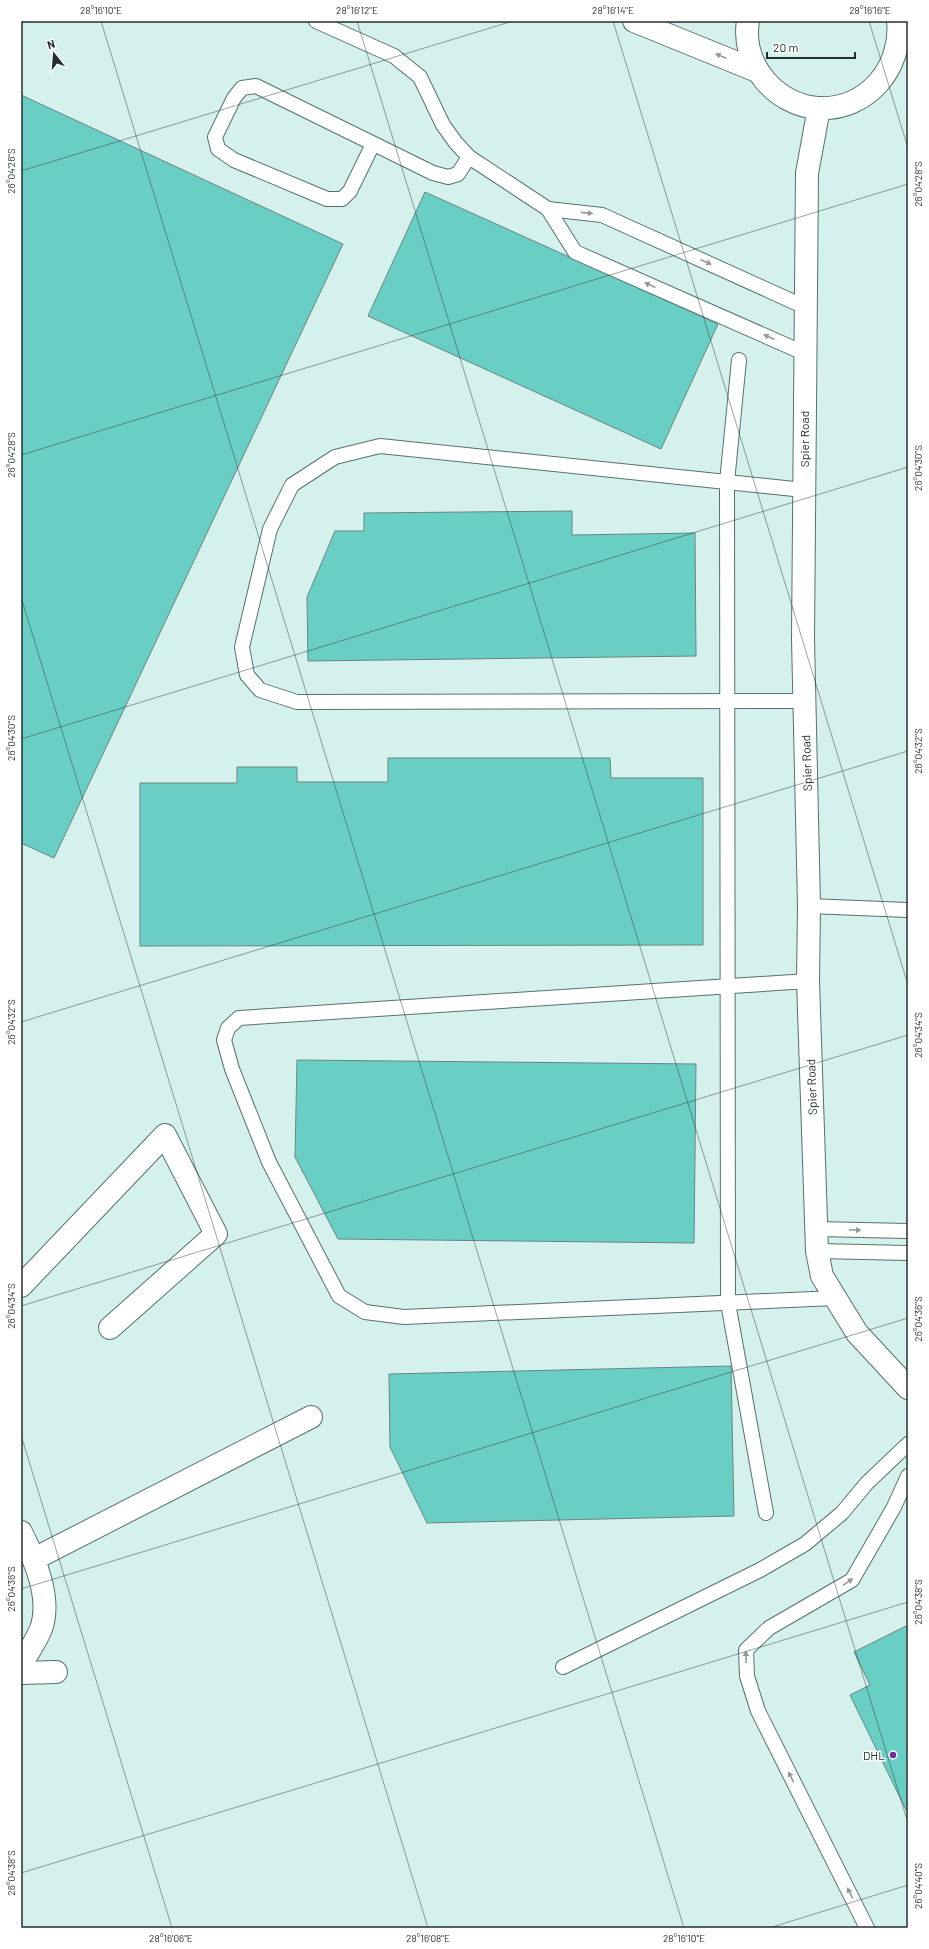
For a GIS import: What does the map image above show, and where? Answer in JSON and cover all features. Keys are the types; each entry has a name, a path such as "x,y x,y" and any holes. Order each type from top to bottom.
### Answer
{"street":[{"path":"634,21 757,71"},
{"path":"748,21 746,30 749,51 757,71 774,90 795,102 819,108 843,105 850,102 865,95 882,80 895,59 900,36 898,21"},
{"name":"Spier Road","path":"819,108 807,173 804,353 804,701 809,906 808,981 817,1251 822,1276 857,1333 908,1388"},
{"path":"21,1286 165,1135 216,1234 110,1328"},
{"path":"34,1558 311,1417"},
{"path":"21,1532 34,1558 44,1604 41,1628 21,1664"},
{"path":"21,1674 56,1672"}],"lane":[{"path":"316,21 394,56 420,77 443,125 469,157 548,209 575,252 804,353"},
{"path":"373,144 350,191 342,198 327,199 234,160 218,149 215,137 234,98 242,88 256,86 432,173 448,177 458,174 469,157"},
{"path":"548,209 602,215 805,307"},
{"path":"739,360 726,482 726,702 729,986 728,1303 766,1513"},
{"path":"804,490 380,446 335,458 292,485 270,529 242,647 247,675 260,690 297,702 804,701"},
{"path":"809,906 908,910"},
{"path":"808,981 239,1018 228,1028 224,1040 232,1069 269,1162 339,1296 365,1312 404,1318 835,1298"},
{"path":"816,1229 908,1231"},
{"path":"817,1251 908,1253"},
{"path":"563,1667 760,1570 805,1544 842,1513 867,1484 908,1444"},
{"path":"867,1928 758,1711 747,1676 746,1650 770,1628 852,1580 894,1507 908,1476"}],"building":[{"path":"21,95 343,244 54,858 21,843"},
{"path":"425,192 718,324 661,449 368,316"},
{"path":"572,511 572,535 695,533 696,656 308,661 307,597 335,531 364,531 364,513"},
{"path":"388,758 610,758 611,778 703,778 703,945 140,946 140,783 237,783 237,767 297,767 297,782 388,782"},
{"path":"297,1060 696,1064 694,1243 338,1239 295,1157"},
{"path":"731,1366 734,1516 427,1523 390,1447 389,1374"},
{"name":"DHL","path":"908,1625 908,1814 850,1695 870,1685 854,1652"}],"place":[{"name":"DHL","path":"893,1755"}]}
